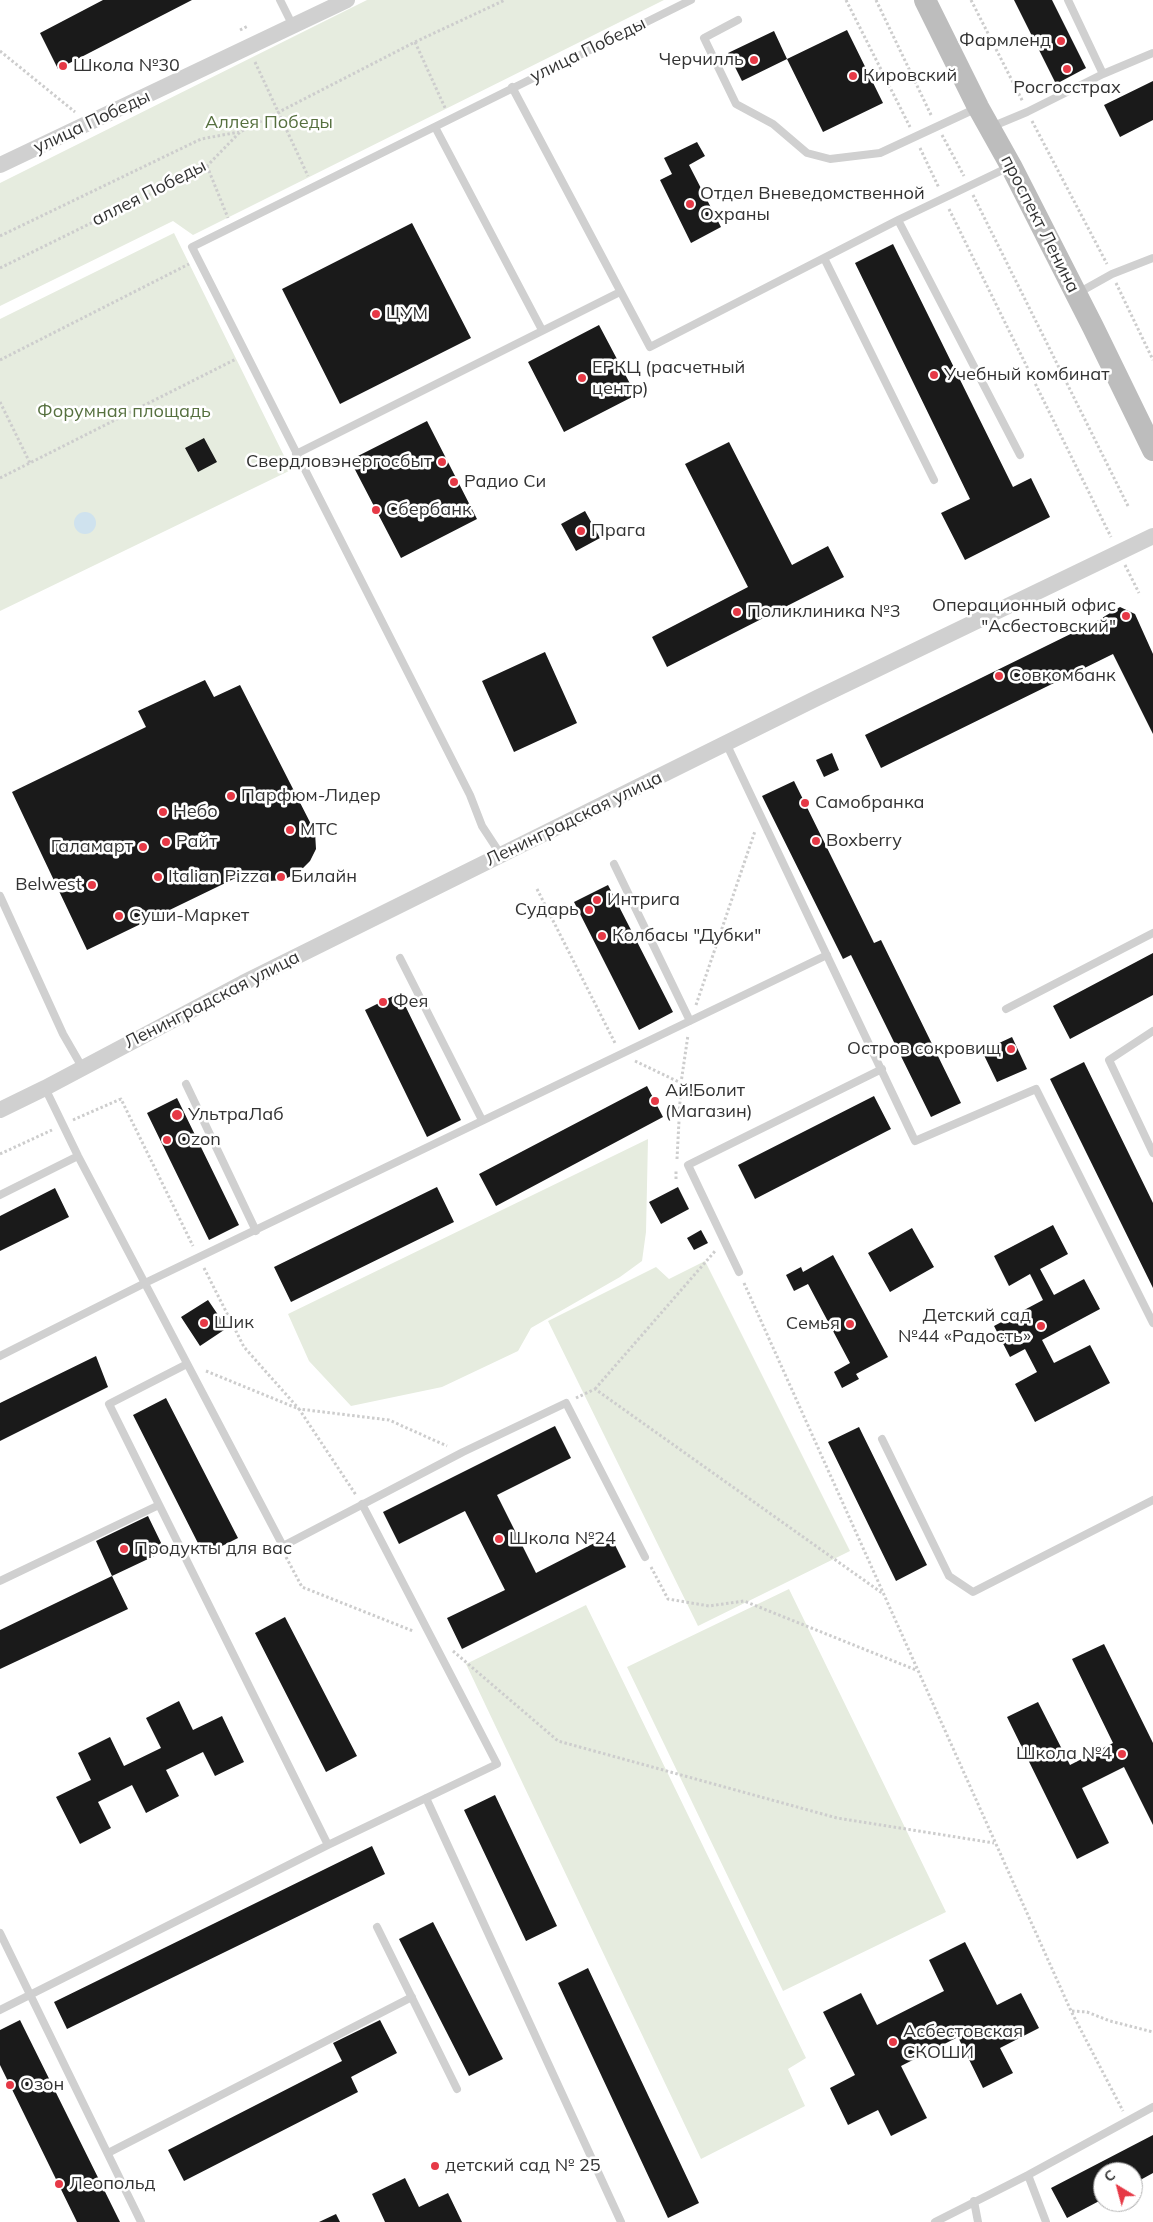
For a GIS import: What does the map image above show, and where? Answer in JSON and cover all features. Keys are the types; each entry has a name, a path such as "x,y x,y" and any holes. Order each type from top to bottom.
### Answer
{"street":[{"name":"улица Победы","path":"0,165 346,0"},
{"name":"проспект Ленина","path":"925,0 978,107 1011,166 1076,294 1153,450"},
{"name":"Ленинградская улица","path":"0,1110 242,983 1153,536"}],"lane":[{"path":"280,0 293,26"},
{"name":"улица Победы","path":"199,259 192,247 691,0"},
{"path":"1068,0 1103,74"},
{"path":"738,20 704,38 736,104 773,124 807,153 830,159 880,153 978,107"},
{"path":"989,128 1027,112 1103,74 1153,53"},
{"path":"512,87 650,347 898,220 1011,166"},
{"path":"435,127 542,330"},
{"path":"898,220 1020,455"},
{"path":"824,258 934,480"},
{"path":"1076,294 1112,274 1153,258"},
{"path":"199,259 296,454 462,778 482,826 501,855"},
{"path":"296,454 620,292"},
{"path":"726,744 915,1141 1036,1089 1153,1323"},
{"path":"614,864 690,1021"},
{"path":"0,896 64,1034 82,1067"},
{"path":"1006,1009 1153,933"},
{"path":"0,1356 145,1283 827,955"},
{"path":"400,958 482,1120"},
{"path":"1153,1031 1109,1060 1153,1153"},
{"path":"739,1272 688,1164 882,1069"},
{"path":"186,1084 256,1231"},
{"path":"45,1088 78,1156 283,1546 462,1452 566,1403 645,1557"},
{"path":"0,1195 78,1156"},
{"path":"187,1364 109,1404 328,1845"},
{"path":"882,1439 949,1576 974,1592 1153,1500"},
{"path":"0,2010 328,1845 497,1764 362,1504"},
{"path":"0,1581 159,1505"},
{"path":"426,1798 621,2222"},
{"path":"377,1927 457,2089"},
{"path":"0,1933 31,1993 141,2222"},
{"path":"108,2152 412,1997"},
{"path":"935,2222 1028,2175 1153,2107"},
{"path":"1028,2175 1046,2222"},
{"path":"974,2201 978,2222"}],"path":[{"name":"аллея Победы","path":"0,268 207,166 240,132 415,42 505,0"},
{"path":"846,0 1103,520"},
{"path":"876,0 1129,508"},
{"path":"972,0 1027,112 1112,274 1153,360"},
{"path":"415,42 450,119"},
{"path":"0,236 201,139 240,132"},
{"path":"207,166 232,227"},
{"path":"0,360 199,259"},
{"path":"0,478 246,354"},
{"path":"0,402 30,463"},
{"path":"677,1160 681,1083 690,1021 760,816"},
{"path":"537,889 621,1054 681,1083"},
{"path":"676,1169 676,1179"},
{"path":"566,1403 595,1389 724,1241"},
{"path":"739,1272 994,1844 1071,2011 1128,2120"},
{"path":"187,1364 299,1409 389,1420 462,1452"},
{"path":"595,1389 883,1594"},
{"path":"299,1409 362,1504"},
{"path":"286,1556 302,1587 432,1639"},
{"path":"645,1557 668,1599 709,1606 744,1601 917,1670"},
{"path":"448,1644 454,1652 558,1741 837,1818 994,1844"},
{"path":"1071,2011 1087,2012 1110,2021 1153,2032"}],"green space":[{"name":"Аллея Победы","path":"367,0 664,0 193,235 173,221 0,306 0,183"},
{"name":"Форумная площадь","path":"174,233 291,470 0,611 0,319"},
{"path":"648,1139 646,1232 642,1261 620,1277 531,1328 518,1351 442,1387 351,1406 309,1361 288,1314"},
{"path":"705,1261 850,1551 698,1626 548,1321 656,1267 669,1279"},
{"path":"789,1589 946,1912 783,1991 627,1667"},
{"path":"586,1605 806,2058 788,2069 805,2106 701,2159 466,1664"}],"water":[{"path":"81,512 89,512 96,519 96,527 89,534 81,534 74,527 74,519"}],"building":[{"path":"103,0 192,0 58,69 40,33"},
{"path":"1014,0 1052,0 1086,68 1056,84"},
{"path":"847,30 883,103 823,132 787,59"},
{"path":"774,31 787,59 742,81 728,53"},
{"path":"1153,81 1153,120 1120,137 1104,105"},
{"name":"Отдел Вневедомственной Охраны","path":"697,142 705,156 689,165 721,227 691,243 660,180 672,174 664,158"},
{"name":"ЦУМ","path":"412,223 471,338 340,404 282,289"},
{"name":"Учебный комбинат","path":"893,244 1013,487 1031,478 1050,517 965,560 941,513 970,499 855,263"},
{"name":"ЕРКЦ (расчетный центр)","path":"599,325 636,395 564,432 528,362"},
{"path":"427,421 477,519 401,558 350,460"},
{"path":"204,438 217,462 198,472 185,448"},
{"path":"729,442 792,565 828,546 844,577 667,667 652,637 748,587 685,464"},
{"name":"Прага","path":"585,511 600,538 576,551 561,524"},
{"path":"1120,607 1135,614 1153,654 1153,734 1113,654 881,768 865,735 1097,621"},
{"path":"545,652 577,723 514,752 482,681"},
{"name":"Небо","path":"205,680 214,697 240,685 315,832 316,849 310,861 299,872 283,880 269,881 257,878 248,872 87,950 12,792 146,727 138,711"},
{"path":"832,753 839,770 824,777 816,760"},
{"path":"794,781 874,943 881,940 961,1103 931,1117 851,955 843,959 762,796"},
{"path":"608,885 673,1012 639,1030 574,902"},
{"path":"1153,953 1153,995 1070,1039 1053,1006"},
{"path":"399,993 461,1120 427,1137 365,1010"},
{"path":"1012,1037 1027,1069 997,1082 982,1051"},
{"path":"1084,1062 1153,1203 1153,1288 1050,1079"},
{"path":"647,1086 663,1117 496,1206 479,1174"},
{"path":"874,1096 891,1129 755,1199 738,1165"},
{"path":"177,1098 239,1225 209,1240 147,1113"},
{"path":"437,1187 454,1222 291,1302 274,1267"},
{"path":"678,1187 689,1209 661,1224 649,1202"},
{"path":"55,1188 69,1217 0,1251 0,1216"},
{"path":"1053,1225 1068,1254 1040,1269 1054,1295 1084,1279 1100,1309 1042,1340 1054,1363 1090,1345 1110,1383 1035,1422 1015,1384 1037,1372 1025,1349 1010,1357 994,1326 1043,1300 1030,1274 1009,1286 994,1256"},
{"path":"912,1228 934,1267 890,1292 868,1253"},
{"path":"701,1230 708,1243 694,1250 687,1238"},
{"name":"Семья","path":"833,1255 888,1357 856,1374 859,1379 842,1388 834,1372 850,1363 808,1284 794,1291 786,1275 801,1267 803,1272"},
{"name":"Шик","path":"208,1300 227,1328 200,1346 181,1317"},
{"path":"96,1356 108,1387 0,1441 0,1403"},
{"path":"166,1398 238,1538 204,1555 133,1415"},
{"name":"Школа №24","path":"555,1426 571,1458 497,1495 536,1573 610,1535 626,1567 462,1649 447,1618 505,1590 465,1511 399,1544 383,1512"},
{"path":"859,1427 927,1565 896,1581 828,1442"},
{"path":"148,1516 165,1551 112,1576 96,1541"},
{"path":"112,1576 128,1609 0,1669 0,1630"},
{"path":"285,1617 357,1756 326,1772 255,1633"},
{"name":"Школа №4","path":"1104,1644 1153,1743 1153,1825 1124,1767 1082,1788 1109,1843 1077,1859 1007,1717 1038,1702 1070,1765 1113,1743 1072,1659"},
{"path":"179,1701 193,1730 222,1716 244,1762 215,1776 203,1752 166,1770 179,1796 146,1813 132,1785 98,1802 111,1828 80,1844 56,1797 91,1780 78,1753 110,1737 124,1766 161,1748 146,1718"},
{"path":"495,1795 557,1926 526,1941 464,1810"},
{"path":"372,1846 385,1874 67,2029 54,2002"},
{"path":"433,1922 503,2059 469,2076 399,1939"},
{"name":"Асбестовская СКОШИ","path":"965,1942 997,2005 1021,1993 1039,2028 1000,2048 1013,2073 983,2088 958,2037 901,2066 927,2118 891,2136 878,2110 848,2125 830,2088 855,2075 823,2012 861,1993 877,2025 944,1991 929,1960"},
{"path":"588,1968 699,2203 668,2218 558,1983"},
{"path":"20,2020 120,2222 77,2222 0,2065 0,2030"},
{"path":"380,2020 397,2053 351,2077 358,2092 184,2181 168,2150 342,2061 333,2043"},
{"path":"1153,2135 1153,2173 1143,2178 1143,2162 1101,2162"},
{"path":"1093,2166 1093,2204 1067,2218 1051,2188"},
{"path":"405,2178 419,2207 448,2193 462,2222 385,2222 372,2194"},
{"path":"336,2214 340,2222 319,2222"}],"place":[{"name":"Фармленд","path":"1061,41"},
{"name":"Черчилль","path":"754,60"},
{"name":"Школа №30","path":"63,66"},
{"name":"Росгосстрах","path":"1067,69"},
{"name":"Кировский","path":"853,76"},
{"name":"Отдел Вневедомственной Охраны","path":"690,204"},
{"name":"ЦУМ","path":"376,314"},
{"name":"Учебный комбинат","path":"934,375"},
{"name":"ЕРКЦ (расчетный центр)","path":"582,378"},
{"name":"Свердловэнергосбыт","path":"442,462"},
{"name":"Радио Си","path":"454,482"},
{"name":"Сбербанк","path":"376,510"},
{"name":"Прага","path":"581,531"},
{"name":"Поликлиника №3","path":"737,612"},
{"name":"Операционный офис \"Асбестовский\"","path":"1126,616"},
{"name":"Совкомбанк","path":"999,676"},
{"name":"Парфюм-Лидер","path":"231,796"},
{"name":"Самобранка","path":"805,803"},
{"name":"Небо","path":"163,812"},
{"name":"МТС","path":"290,830"},
{"name":"Boxberry","path":"816,841"},
{"name":"Райт","path":"166,842"},
{"name":"Галамарт","path":"143,847"},
{"name":"Italian Pizza","path":"158,877"},
{"name":"Билайн","path":"281,877"},
{"name":"Belwest","path":"92,885"},
{"name":"Интрига","path":"597,900"},
{"name":"Сударь","path":"589,910"},
{"name":"Суши-Маркет","path":"119,916"},
{"name":"Колбасы \"Дубки\"","path":"602,936"},
{"name":"Фея","path":"383,1002"},
{"name":"Остров сокровищ","path":"1011,1049"},
{"name":"Ай!Болит (Магазин)","path":"655,1101"},
{"name":"УльтраЛаб","path":"177,1115"},
{"name":"Ozon","path":"167,1140"},
{"name":"Шик","path":"204,1323"},
{"name":"Семья","path":"850,1324"},
{"name":"Детский сад №44 «Радость»","path":"1041,1326"},
{"name":"Школа №24","path":"499,1539"},
{"name":"Продукты для вас","path":"124,1549"},
{"name":"Школа №4","path":"1122,1754"},
{"name":"Асбестовская СКОШИ","path":"893,2042"},
{"name":"Озон","path":"10,2085"},
{"name":"детский сад № 25","path":"435,2166"},
{"name":"Леопольд","path":"59,2184"}]}
